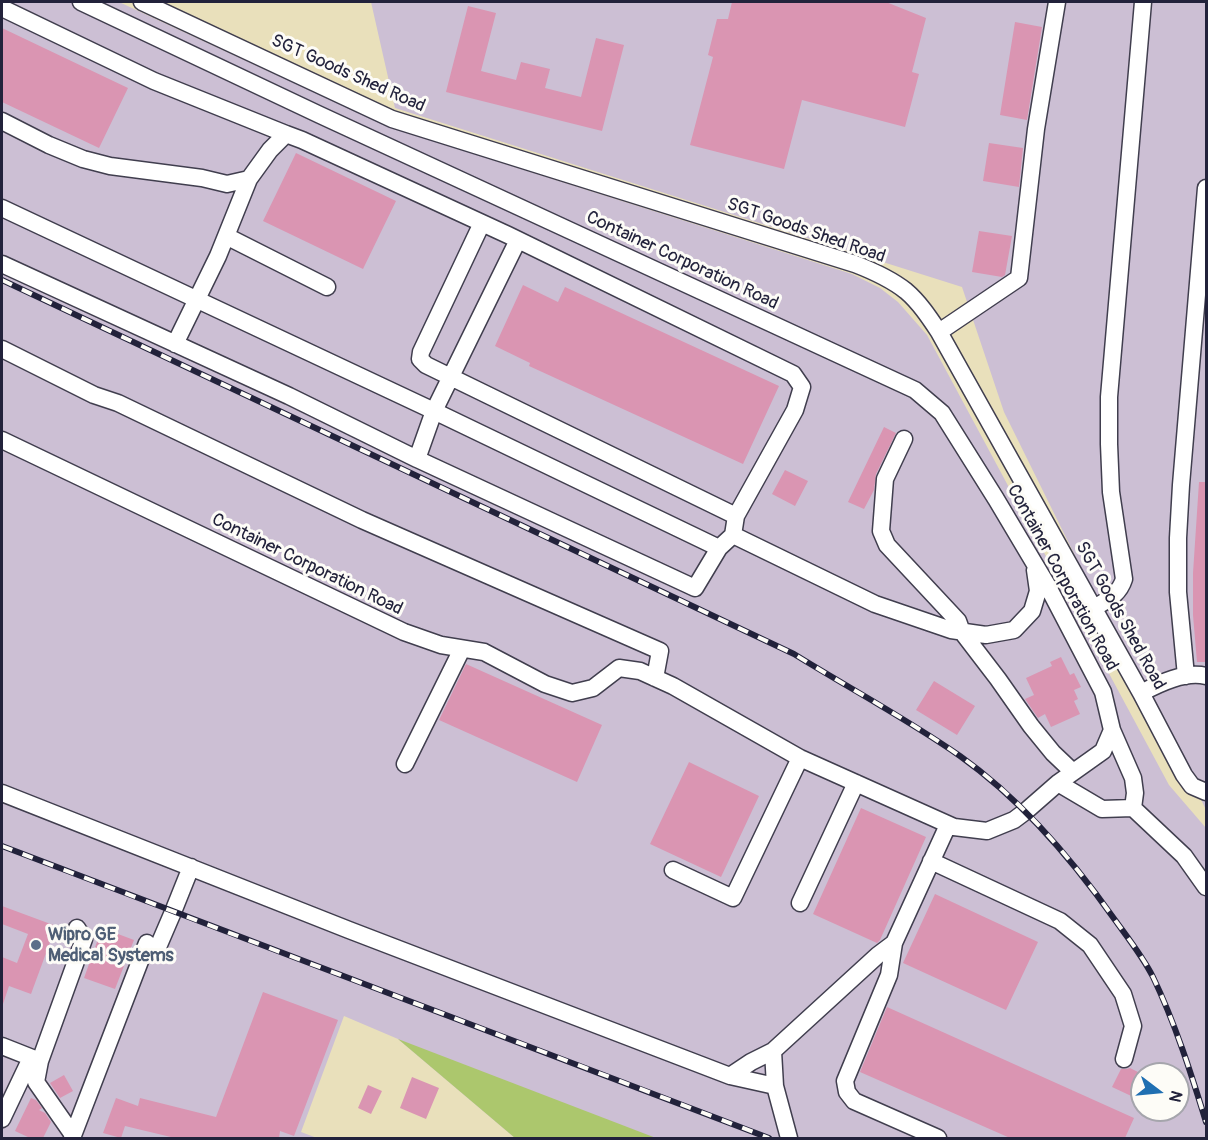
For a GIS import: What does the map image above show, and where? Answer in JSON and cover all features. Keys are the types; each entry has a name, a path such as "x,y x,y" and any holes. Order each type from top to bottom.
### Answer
{"street":[{"name":"Container Corporation Road","path":"2,440 404,632 441,645 484,652 545,684 572,693 593,688 619,668 640,671 673,686 800,758 954,827 987,831 1014,820 1058,783 1103,751 1112,730 1103,692 1034,564 942,413 915,390 81,2"},
{"name":"SGT Goods Shed Road","path":"142,2 392,119 862,267 907,292 921,306 939,332 1188,781 1197,789 1206,792"},
{"path":"939,332 1019,278 1036,129 1057,2"},
{"path":"1094,608 1115,595 1124,579 1111,492 1109,397 1143,2"},
{"path":"2,8 154,81 313,145 518,240 792,374 802,387 795,410 736,516 733,535 719,548 695,588 417,459 289,396 2,264"},
{"path":"2,122 82,159 110,166 202,178 227,184 249,179"},
{"path":"175,344 226,236 249,179 270,150 286,134"},
{"name":"SGT Goods Shed Road","path":"1186,676 1178,592 1178,538 1206,188"},
{"path":"2,208 719,548"},
{"path":"482,224 421,352 420,359 426,365 736,516"},
{"path":"226,236 327,287"},
{"path":"417,459 434,411 450,376 518,240"},
{"path":"2,349 94,395 118,403 362,520 660,651 655,678"},
{"path":"904,439 885,479 881,531 887,545 958,621 962,632 1031,726 1053,753 1073,772"},
{"path":"733,535 875,604 951,630 986,635 1014,630 1032,611 1038,591 1034,564"},
{"path":"405,765 462,649"},
{"path":"1141,693 1175,678 1206,676"},
{"path":"1112,730 1133,778 1135,793 1133,808"},
{"path":"673,870 733,898 800,758"},
{"path":"800,903 856,783"},
{"path":"1058,783 1102,809 1133,808 1184,856 1206,887"},
{"path":"2,793 730,1076 775,1086"},
{"path":"938,1138 854,1101 847,1092 845,1082 889,975 894,943 948,825"},
{"path":"931,861 1060,921 1090,945 1123,994 1133,1026 1124,1059"},
{"path":"72,1137 152,945 191,867"},
{"path":"2,1119 36,1060 84,939 77,928"},
{"path":"730,1076 773,1051 894,943"},
{"path":"2,1046 36,1060"},
{"path":"773,1051 775,1086 789,1138"},
{"path":"36,1060 36,1082 72,1137"}],"shaded area":[{"path":"2,2 119,2 389,127 852,274 880,288 898,302 927,335 1169,785 1206,828 1206,1138 515,1138 398,1039 344,1016 301,1132 317,1138 2,1138"},
{"path":"371,2 1206,2 1206,810 1161,714 1087,580 1004,412 962,287 395,108"}],"green space":[{"path":"398,1039 656,1138 515,1138"}],"building":[{"path":"732,2 886,2 926,18 912,72 919,74 905,127 802,100 784,169 690,145 713,57 708,55 717,19 728,19"},
{"path":"468,6 496,13 481,71 516,80 521,62 550,69 545,88 581,97 596,38 624,45 602,131 446,92"},
{"path":"1015,22 1042,27 1027,120 1000,115"},
{"path":"2,28 128,88 99,148 2,102"},
{"path":"989,143 1023,148 1019,187 983,181"},
{"path":"296,153 396,201 363,269 263,221"},
{"path":"979,231 1012,236 1005,275 1002,277 972,272"},
{"path":"523,285 558,302 565,287 779,386 743,464 529,366 530,363 495,346"},
{"path":"884,427 896,433 876,474 874,490 864,509 848,502"},
{"path":"785,470 808,481 795,506 772,494"},
{"path":"1199,482 1206,482 1206,662 1197,662 1193,615 1193,573"},
{"path":"1061,657 1070,675 1074,673 1081,687 1074,690 1078,699 1074,701 1080,714 1051,727 1045,714 1038,718 1025,699 1034,695 1026,678 1052,666 1050,662"},
{"path":"466,664 602,725 577,782 439,720"},
{"path":"934,681 975,706 957,735 916,710"},
{"path":"689,762 759,796 721,877 650,844"},
{"path":"861,808 926,837 877,943 813,914"},
{"path":"935,894 1038,942 1006,1010 903,963"},
{"name":"Wipro GE Medical Systems","path":"2,906 56,926 31,994 9,986 3,1004 2,957 17,963 28,934 2,924"},
{"path":"102,928 134,940 115,989 84,978"},
{"path":"263,992 338,1020 294,1136 280,1131 279,1138 175,1138 125,1126 121,1138 103,1133 116,1098 138,1106 140,1098 216,1117"},
{"path":"887,1007 1130,1116 1130,1122 1132,1122 1125,1138 1010,1138 860,1072"},
{"path":"1130,1068 1130,1095 1112,1087 1121,1069"},
{"path":"64,1075 73,1091 60,1098 50,1083"},
{"path":"412,1077 439,1088 426,1119 400,1108"},
{"path":"368,1085 382,1091 371,1114 358,1108"},
{"path":"31,1098 36,1100 42,1108 39,1110 45,1113 51,1122 43,1138 30,1138 15,1131"}],"railway":[{"path":"2,280 794,654 940,742 983,773 1045,832 1099,897 1140,955 1153,977 1168,1012 1206,1122"},
{"path":"2,846 769,1138"}],"place":[{"name":"Wipro GE Medical Systems","path":"36,945"}]}
